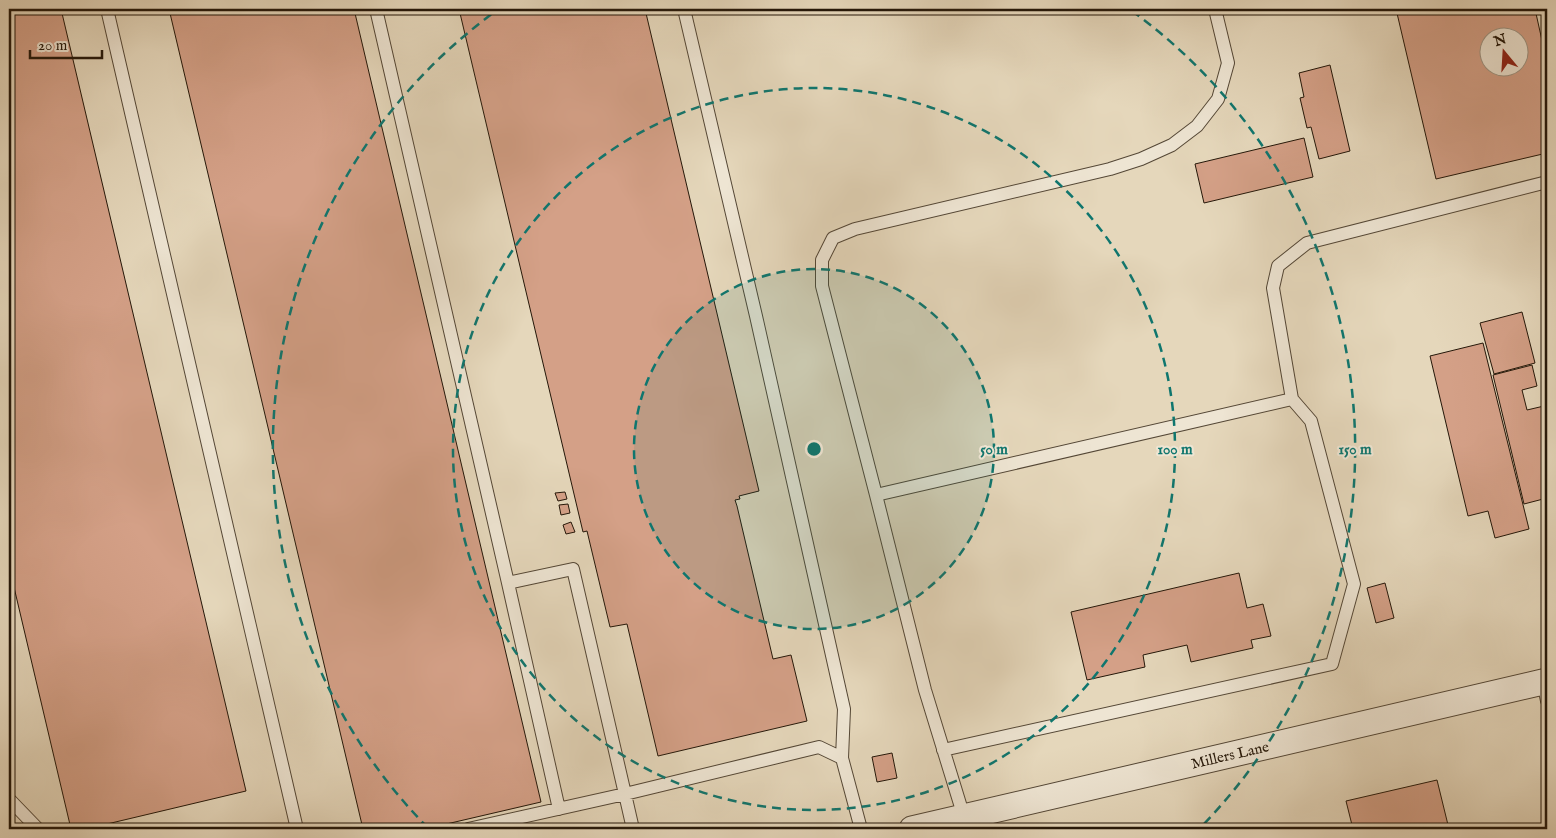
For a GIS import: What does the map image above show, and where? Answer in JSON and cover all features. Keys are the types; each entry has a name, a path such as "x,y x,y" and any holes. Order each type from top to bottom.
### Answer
{"street":[{"name":"Millers Lane","path":"912,829 1546,688"}],"lane":[{"path":"107,9 297,829"},
{"path":"376,9 559,809"},
{"path":"684,9 758,326 844,709 842,758 861,829"},
{"path":"964,817 925,690 822,286 822,260 833,238 855,229 1110,168 1172,145 1197,126 1218,100 1228,63 1215,9"},
{"path":"943,750 1332,664 1354,584 1312,421 1292,399 1273,288 1278,266 1307,243 1547,182"},
{"path":"876,495 1292,399"},
{"path":"508,583 573,570 633,829"},
{"path":"468,829 625,794 819,747 842,758"},
{"path":"9,799 38,829"}],"building":[{"path":"9,9 61,9 246,791 86,829 71,829 9,566"},
{"path":"169,9 354,9 541,802 425,829 363,829"},
{"path":"459,9 645,9 759,491 739,496 740,499 735,500 773,659 791,655 807,721 658,756 627,624 610,627 587,531 583,532"},
{"path":"1396,9 1535,9 1547,63 1547,153 1436,179"},
{"path":"1330,65 1350,151 1319,159 1311,127 1307,128 1300,98 1304,97 1299,73"},
{"path":"1304,138 1313,177 1204,203 1195,164"},
{"path":"1522,312 1535,363 1494,374 1480,323"},
{"path":"1483,343 1529,529 1495,538 1488,511 1468,516 1430,356"},
{"path":"1532,365 1537,386 1522,390 1527,410 1544,406 1547,418 1547,498 1524,504 1493,375"},
{"path":"565,492 567,499 558,501 555,493"},
{"path":"568,504 570,513 561,515 559,505"},
{"path":"571,522 575,532 566,534 563,525"},
{"path":"1239,573 1247,608 1263,604 1271,636 1251,640 1253,648 1191,662 1187,645 1143,655 1145,667 1087,680 1071,612"},
{"path":"1385,583 1394,618 1376,623 1367,588"},
{"path":"892,753 897,778 877,782 872,757"},
{"path":"1437,780 1449,829 1353,829 1346,801"}]}
